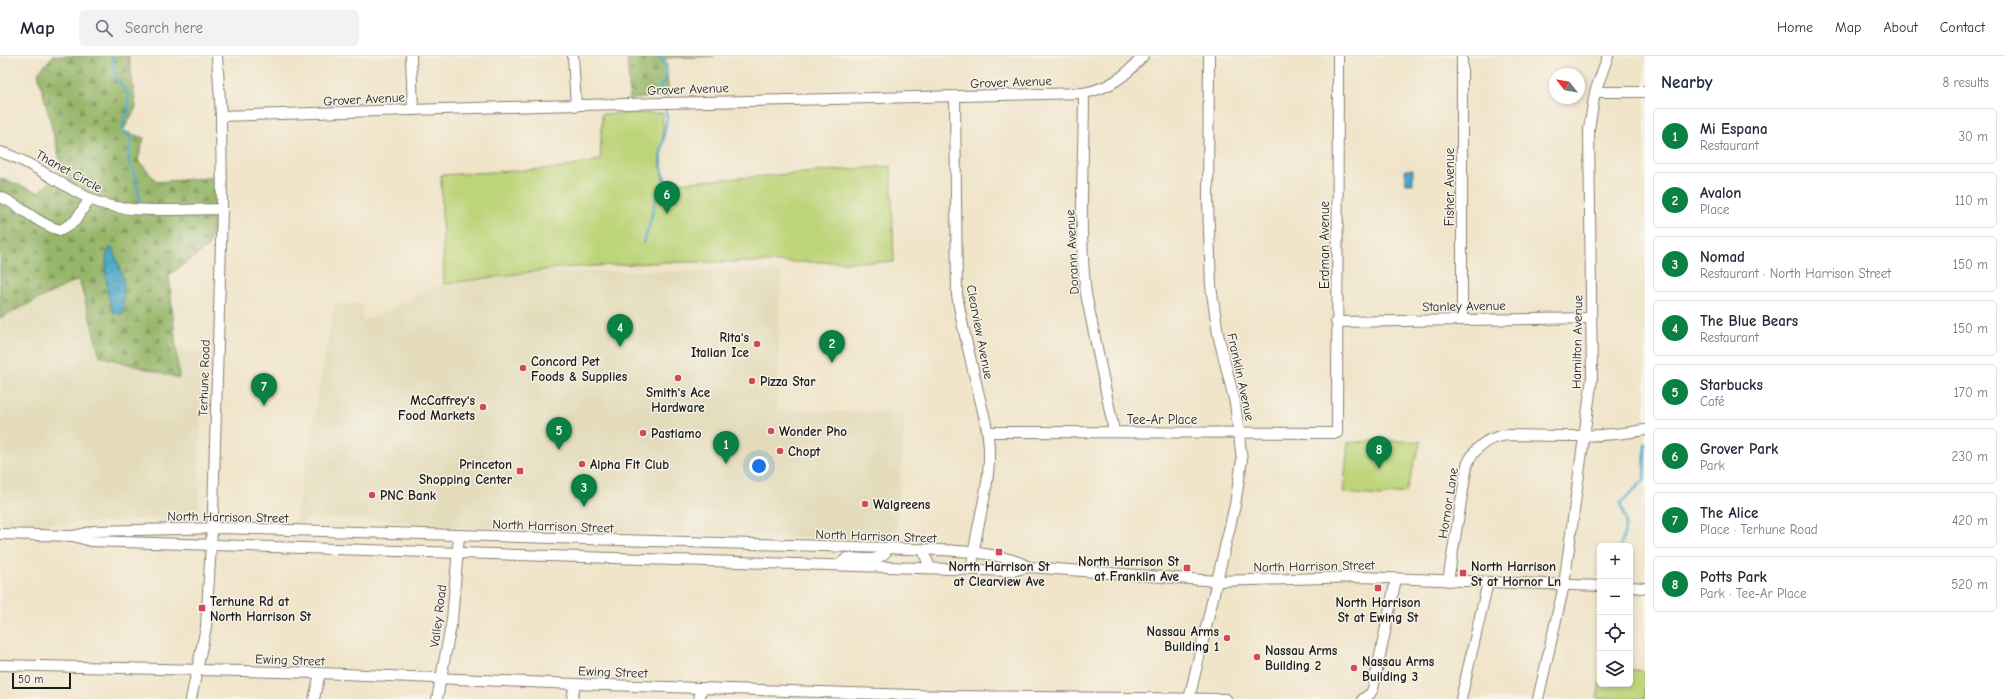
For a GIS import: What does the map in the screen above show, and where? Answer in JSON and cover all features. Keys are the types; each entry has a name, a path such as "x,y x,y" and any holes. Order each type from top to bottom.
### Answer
{"street":[{"name":"Terhune Road","path":"191,699 206,627 212,528 222,209 217,56"},
{"path":"411,56 413,110"},
{"path":"573,56 576,106"},
{"name":"Grover Avenue","path":"220,116 1084,93 1107,87 1118,81 1127,74 1143,56"},
{"name":"Franklin Avenue","path":"1189,699 1240,477 1242,460 1231,382 1218,334 1211,286 1208,202 1209,56"},
{"name":"Erdman Avenue","path":"1337,433 1336,322 1338,56"},
{"name":"Fisher Avenue","path":"1462,56 1462,319"},
{"name":"Hamilton Avenue","path":"1538,699 1564,585 1592,378 1589,129 1595,92 1608,56"},
{"path":"1595,92 1645,92"},
{"name":"Dorann Avenue","path":"1084,93 1082,250 1084,276 1086,294 1114,431"},
{"name":"Clearview Avenue","path":"955,97 957,295 962,324 988,432 988,470 973,552 972,569"},
{"name":"Thanet Circle","path":"0,152 28,162 90,198 115,207 222,209"},
{"path":"0,197 21,208 52,228 61,230 75,221 90,198"},
{"name":"Stanley Avenue","path":"1336,322 1591,318"},
{"name":"Hornor Lane","path":"1448,581 1466,465 1476,449 1490,438 1500,435 1584,437 1615,435 1645,430"},
{"name":"Tee-Ar Place","path":"988,432 1114,431 1337,433"},
{"name":"North Harrison Street","path":"73,536 94,531 212,528 888,548 973,552 1016,559 1029,567"},
{"name":"North Harrison Street","path":"0,534 73,536 91,540 1012,571 1029,567 1217,580 1360,577 1597,586"},
{"name":"Valley Road","path":"437,699 452,620 459,536"},
{"path":"788,546 800,560 811,564"},
{"path":"839,565 847,558 879,559 886,554 888,548"},
{"path":"923,550 930,568"},
{"path":"1363,699 1370,694 1373,689 1396,579"},
{"path":"1461,699 1488,582"},
{"path":"1633,587 1645,588"},
{"name":"Ewing Street","path":"0,665 320,673 441,679 945,697 1226,699"},
{"path":"314,699 320,673"},
{"path":"572,699 575,684"},
{"path":"700,699 702,688"}],"shaded area":[{"path":"75,259 114,342 203,353 198,517 76,523 0,523 0,304"},
{"name":"Princeton Shopping Center","path":"546,272 781,272 777,410 905,412 896,537 883,540 412,526 407,521 309,517 304,523 294,522 335,304 362,304 362,322 444,284"}],"green space":[{"path":"53,56 129,56 136,107 123,131 144,138 138,160 157,182 223,176 222,200 208,247 169,275 179,378 100,356 79,279 0,318 0,178 38,192 63,172 38,73"},
{"path":"627,56 715,56 665,58 669,96 630,99"},
{"path":"663,113 662,178 675,183 891,166 894,262 668,262 561,268 444,284 441,175 562,168 600,160 602,114"},
{"path":"1369,441 1421,441 1406,492 1380,496 1343,493 1348,443"},
{"path":"1633,670 1645,672 1645,699 1597,699 1599,687 1633,687"}],"water":[{"path":"1405,170 1413,170 1413,184 1406,184"},
{"path":"109,248 113,248 124,281 123,313 120,315 112,311 108,296 106,262"}],"waterway":[{"path":"112,56 116,79 128,92 129,109 123,124 123,131 132,138 128,160 141,201"},
{"path":"656,56 666,64 667,76 658,90 660,97"},
{"path":"643,243 649,227 657,194 665,179 660,161 667,117 665,109"},
{"path":"1621,543 1626,525 1620,504 1644,480 1645,444"}],"place":[{"name":"Grover Park","path":"667,214"},
{"name":"Rita's Italian Ice","path":"757,344"},
{"name":"The Blue Bears","path":"620,347"},
{"name":"Avalon","path":"832,363"},
{"name":"Concord Pet Foods & Supplies","path":"523,368"},
{"name":"Smith's Ace Hardware","path":"678,378"},
{"name":"Pizza Star","path":"752,381"},
{"name":"The Alice","path":"264,406"},
{"name":"McCaffrey's Food Markets","path":"483,407"},
{"name":"Wonder Pho","path":"771,431"},
{"name":"Pastiamo","path":"643,433"},
{"name":"Starbucks","path":"559,450"},
{"name":"Chopt","path":"780,451"},
{"name":"Alpha Fit Club","path":"582,464"},
{"name":"Mi Espana","path":"726,464"},
{"name":"Potts Park","path":"1379,469"},
{"name":"Princeton Shopping Center","path":"520,471"},
{"name":"PNC Bank","path":"372,495"},
{"name":"Walgreens","path":"865,504"},
{"name":"Nomad","path":"584,507"},
{"name":"North Harrison St at Clearview Ave","path":"999,552"},
{"name":"North Harrison St at Franklin Ave","path":"1187,568"},
{"name":"North Harrison St at Hornor Ln","path":"1463,573"},
{"name":"North Harrison St at Ewing St","path":"1378,588"},
{"name":"Terhune Rd at North Harrison St","path":"202,608"},
{"name":"Nassau Arms Building 1","path":"1227,638"},
{"name":"Nassau Arms Building 2","path":"1257,657"},
{"name":"Nassau Arms Building 3","path":"1354,668"}]}
